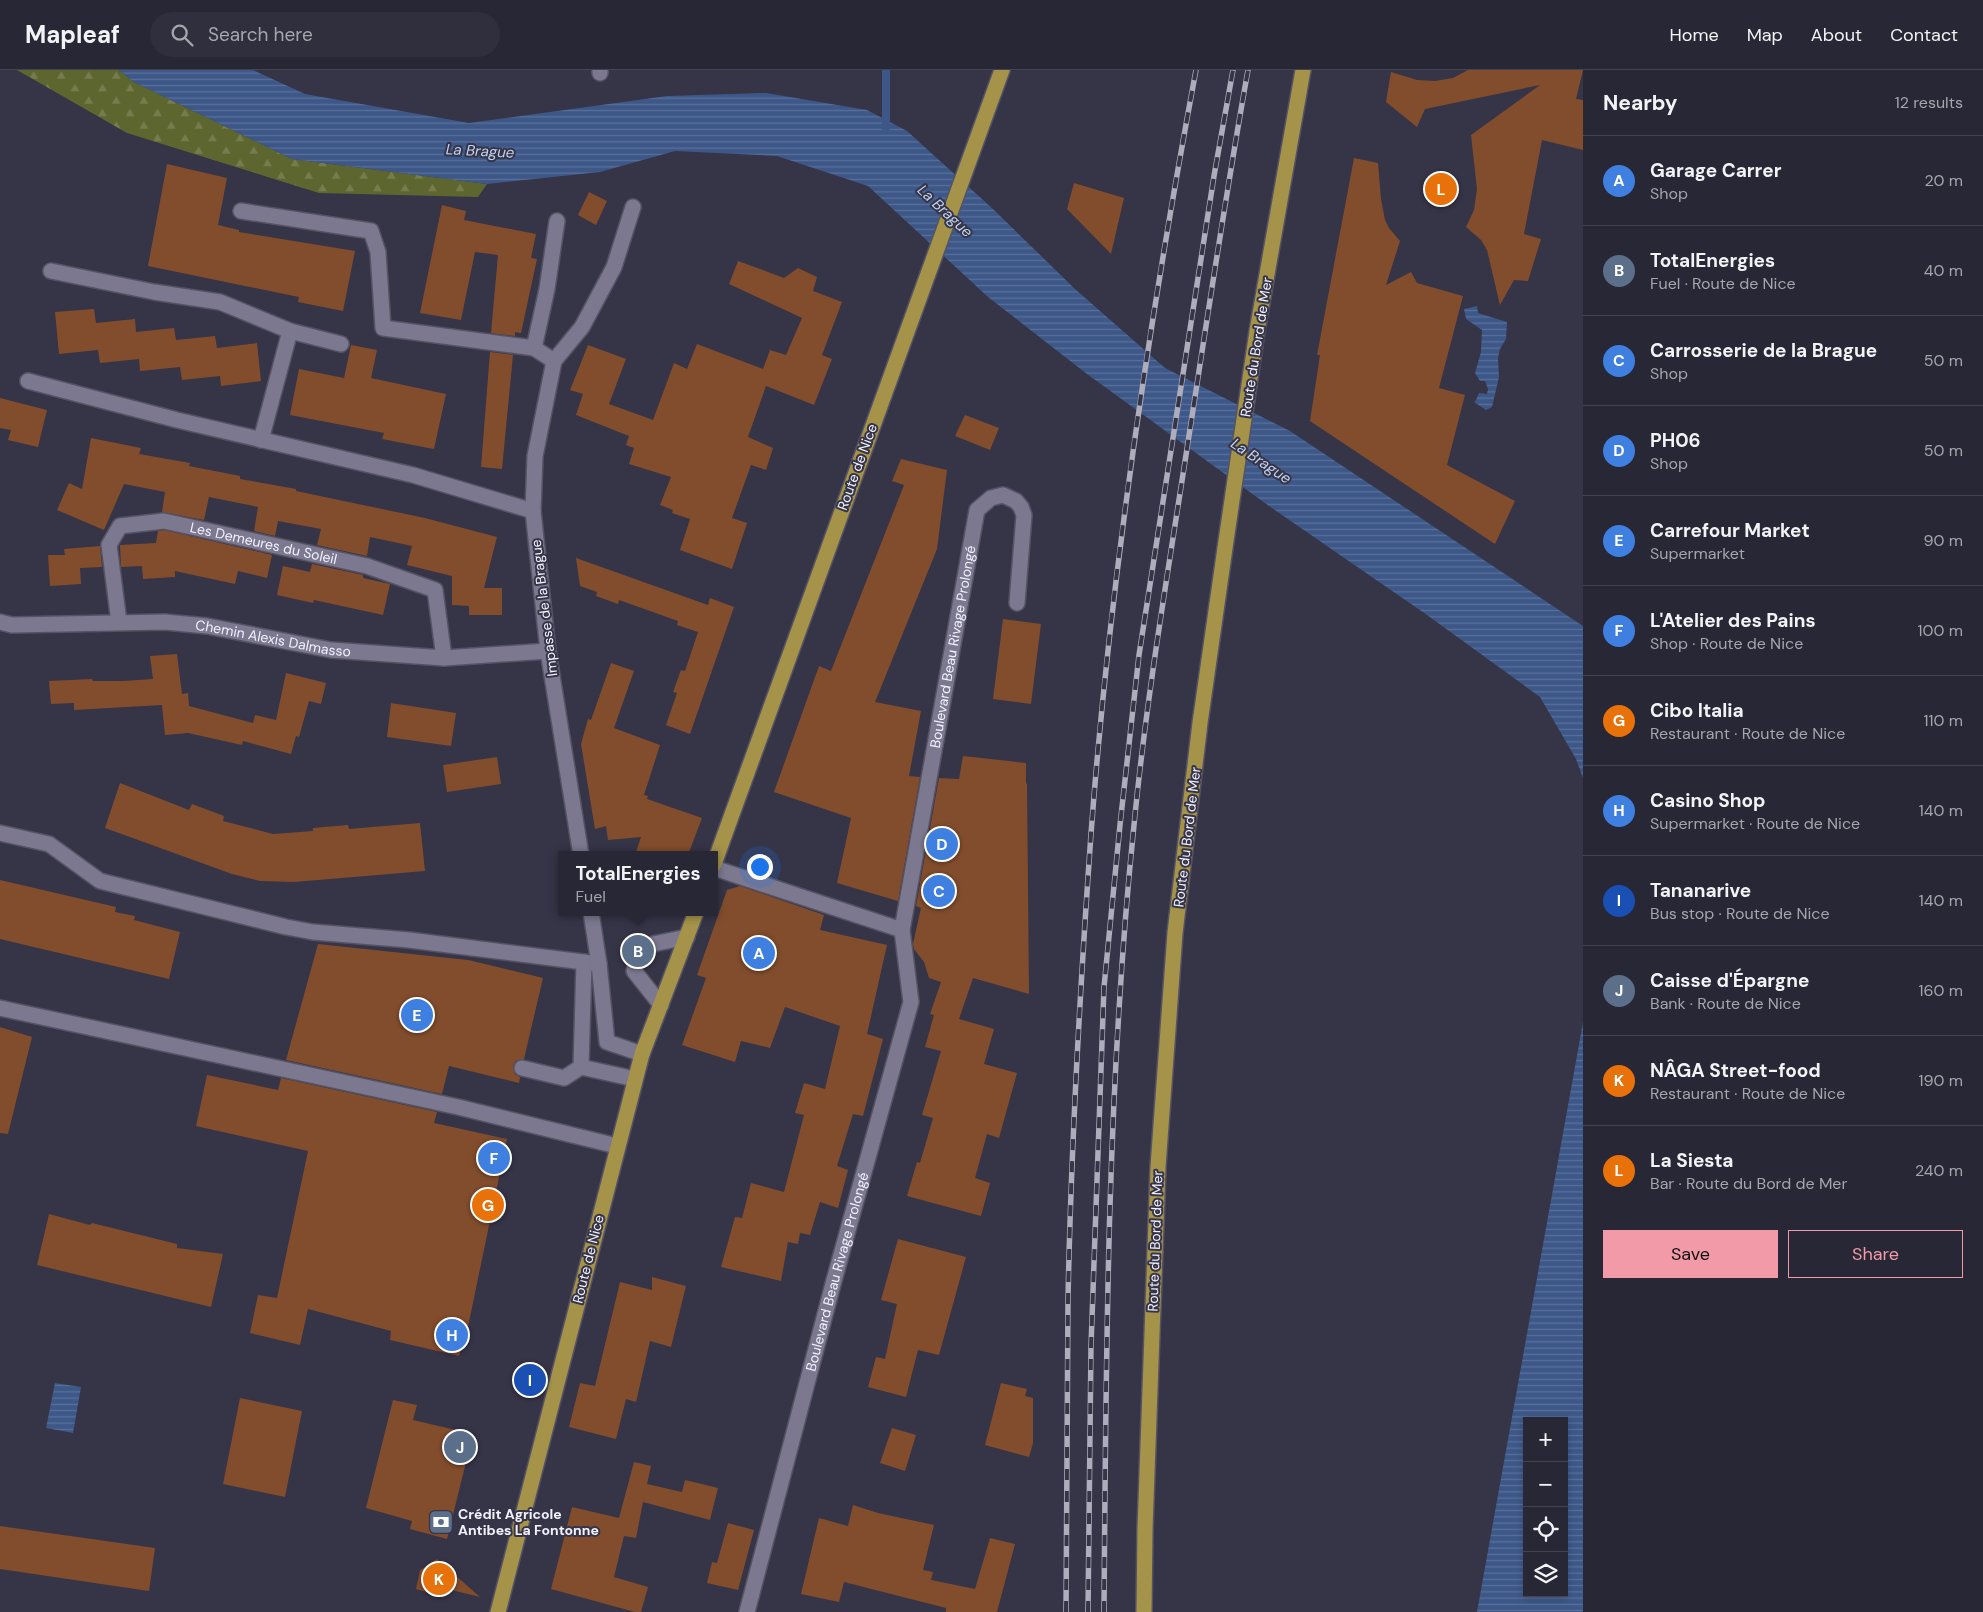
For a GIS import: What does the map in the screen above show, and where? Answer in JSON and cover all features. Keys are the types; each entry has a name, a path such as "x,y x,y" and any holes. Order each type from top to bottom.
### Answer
{"main road":[{"name":"Route de Nice","path":"718,855 912,314 1002,70"},
{"name":"Route du Bord de Mer","path":"1144,1612 1145,1529 1158,1167 1175,933 1200,724 1226,541 1258,331 1303,70"},
{"name":"Route de Nice","path":"498,1612 642,1054 695,916"}],"street":[{"path":"241,210 371,231 378,252 383,328 534,348 554,361 582,327 614,268 633,207"},
{"path":"534,348 557,221"},
{"path":"51,271 154,292 220,302 290,331 341,344"},
{"path":"261,440 290,331"},
{"name":"Impasse de la Brague","path":"554,361 536,456 533,511 548,651 580,851"},
{"path":"28,381 177,420 413,475 533,511"},
{"name":"Boulevard Beau Rivage Prolongé","path":"747,1612 833,1284 911,1002 902,930 977,510 983,503 1003,495 1016,501 1024,515 1017,603"},
{"name":"Les Demeures du Soleil","path":"119,622 109,544 120,526 164,521 367,566 435,590 444,658"},
{"name":"Chemin Alexis Dalmasso","path":"0,622 12,625 165,622 207,626 330,650 444,658 548,651"},
{"path":"0,833 49,844 100,881 313,932 409,940 592,963"},
{"path":"718,867 902,930"},
{"path":"581,1067 592,963 591,916"},
{"path":"661,1005 634,971 638,956 653,944 687,937"},
{"path":"592,963 607,1042 642,1054"},
{"path":"0,1008 458,1107 617,1146"},
{"path":"522,1068 564,1078 581,1067 635,1080"}],"green space":[{"path":"17,70 119,70 134,82 292,159 487,184 478,197 319,193 127,133"}],"water":[{"name":"La Brague","path":"119,70 253,70 305,94 469,123 667,96 766,93 867,110 907,131 993,209 1075,289 1165,368 1290,431 1583,626 1583,778 1576,759 1540,697 1427,615 1269,506 1087,374 988,297 868,186 777,156 675,151 600,172 487,184 292,159 134,82"},
{"path":"1477,306 1478,313 1507,322 1506,339 1500,349 1498,358 1499,377 1492,407 1486,410 1474,402 1479,393 1487,394 1488,389 1485,381 1480,381 1475,373 1481,352 1482,330 1466,319 1464,309"},
{"path":"1583,1022 1583,1612 1477,1612"},
{"path":"55,1383 81,1387 73,1433 46,1428"}],"building":[{"path":"1468,70 1583,70 1576,99 1583,100 1583,150 1542,140 1524,234 1541,239 1528,281 1514,280 1500,305 1487,250 1481,240 1466,227 1474,210 1477,189 1471,135 1540,85 1425,109 1417,127 1386,102 1391,72 1417,80 1435,81 1453,78"},
{"path":"1354,158 1378,163 1385,220 1400,241 1386,285 1411,272 1417,283 1463,296 1439,388 1465,395 1447,465 1515,501 1495,544 1310,421 1320,355 1317,355"},
{"path":"167,164 227,178 218,225 239,230 239,232 355,251 343,311 298,302 299,297 148,266"},
{"path":"1074,183 1124,198 1111,254 1067,209"},
{"path":"589,192 607,201 596,225 578,215"},
{"path":"442,205 466,211 464,220 536,234 531,258 537,259 521,333 515,332 515,336 491,333 498,255 475,252 461,320 420,313"},
{"path":"738,261 784,278 798,268 817,277 813,291 842,302 822,355 832,359 814,405 766,386 748,437 773,448 766,470 751,465 732,518 747,523 732,569 680,550 690,519 672,513 673,510 660,505 671,477 629,464 634,448 626,445 629,436 576,415 583,394 570,390 588,345 626,359 609,404 653,420 674,363 687,369 697,344 763,369 770,350 786,355 802,318 729,284"},
{"path":"94,309 96,323 135,319 136,332 174,328 176,340 215,336 217,348 257,343 261,381 221,386 220,376 182,380 180,367 140,371 139,359 100,363 98,350 59,354 55,312"},
{"path":"351,345 377,350 371,378 446,394 434,449 382,439 384,433 290,415 299,369 344,378"},
{"path":"490,352 513,355 502,469 481,467"},
{"path":"0,398 47,410 38,447 8,440 11,430 0,428"},
{"path":"965,415 999,428 990,450 955,436"},
{"path":"91,438 141,448 139,454 190,463 189,466 240,476 240,479 296,489 296,491 425,518 497,537 484,588 502,588 502,615 469,615 469,606 452,605 452,576 407,565 412,546 370,537 367,556 317,545 321,529 278,521 275,536 254,531 258,507 209,497 204,520 162,512 165,492 124,484 104,530 57,510 69,483 82,489"},
{"path":"901,459 947,470 937,549 875,702 921,711 909,776 920,777 898,901 837,883 851,818 774,792 819,666 831,671 904,485 892,481"},
{"path":"164,530 272,555 267,578 238,571 235,584 175,571 175,577 143,579 142,566 121,567 120,545 156,543 158,531"},
{"path":"100,546 102,567 80,568 81,584 50,586 48,555 65,555 64,549"},
{"path":"576,558 708,605 710,598 734,607 690,734 666,725 677,693 673,692 681,670 685,671 698,632 677,625 678,621 619,600 618,604 596,596 597,592 580,586"},
{"path":"312,564 363,575 363,578 390,584 383,615 314,600 313,603 277,595 283,566 310,572"},
{"path":"1003,619 1041,624 1031,704 993,699"},
{"path":"177,654 182,694 188,693 189,706 253,723 255,715 276,720 286,673 326,683 321,704 309,701 299,737 296,736 291,754 243,741 242,745 188,733 165,735 162,705 74,710 74,703 51,704 49,681 153,679 150,656"},
{"path":"611,663 634,671 614,728 660,745 644,795 648,796 647,799 702,818 690,851 636,851 641,837 608,840 606,826 595,829 581,744 588,719 591,720"},
{"path":"391,703 456,713 451,746 387,737"},
{"path":"963,756 1026,763 1027,784 1029,994 973,978 959,1019 994,1029 984,1064 1017,1073 999,1138 987,1134 975,1178 990,1183 981,1216 907,1196 917,1162 920,1163 933,1118 922,1115 941,1051 925,1047 934,1015 930,1014 941,982 929,978 924,962 914,949 913,944 921,908 916,906 939,778 959,779"},
{"path":"497,757 501,784 447,792 443,765"},
{"path":"120,783 189,810 192,804 224,816 223,821 273,834 313,831 313,828 348,825 349,829 420,823 425,871 294,882 260,881 232,874 105,828"},
{"path":"0,880 116,907 115,912 135,916 134,920 180,932 169,979 0,939"},
{"path":"740,886 824,915 820,930 887,945 867,1034 883,1039 863,1116 853,1114 837,1166 848,1170 838,1208 820,1202 810,1235 800,1233 798,1244 788,1242 781,1281 721,1267 735,1217 742,1218 751,1183 784,1192 804,1115 795,1113 804,1083 825,1089 840,1026 785,1007 770,1048 741,1041 735,1062 682,1045 706,978 697,975 727,890"},
{"path":"318,944 468,960 543,978 524,1059 516,1061 513,1066 515,1074 520,1077 519,1083 449,1066 442,1094 286,1060"},
{"path":"0,1027 32,1037 8,1134 0,1133"},
{"path":"207,1075 278,1090 281,1078 437,1112 434,1123 507,1139 464,1346 462,1346 459,1356 390,1340 391,1331 308,1309 300,1345 250,1333 258,1295 277,1298 308,1151 196,1126"},
{"path":"49,1214 177,1244 177,1248 223,1254 211,1307 37,1265"},
{"path":"898,1239 966,1257 939,1355 918,1350 906,1397 868,1387 876,1357 885,1359 897,1304 881,1300"},
{"path":"652,1277 686,1286 671,1347 650,1341 636,1402 626,1399 616,1439 569,1427 580,1383 595,1386 620,1282 652,1290"},
{"path":"1001,1383 1027,1389 1025,1396 1033,1398 1033,1443 1029,1457 985,1445"},
{"path":"240,1398 302,1411 285,1497 223,1484"},
{"path":"393,1400 417,1405 413,1420 473,1434 447,1539 410,1529 412,1521 366,1508"},
{"path":"892,1428 916,1435 905,1471 880,1463"},
{"path":"634,1462 651,1466 647,1484 682,1492 685,1480 718,1488 710,1520 643,1502 636,1538 624,1536 614,1577 648,1587 641,1612 551,1589 572,1507 619,1518"},
{"path":"853,1505 878,1513 934,1525 923,1570 933,1572 931,1580 975,1589 990,1538 1015,1544 997,1612 946,1612 946,1608 844,1582 839,1602 801,1594 819,1518 848,1526"},
{"path":"728,1523 754,1530 738,1590 707,1583 712,1562 717,1563"},
{"path":"0,1526 155,1548 149,1591 0,1569"},
{"path":"437,1559 480,1597 439,1587 437,1595 416,1589 420,1570"}],"waterway":[{"path":"886,70 886,128"}],"railway":[{"path":"1066,1612 1068,1300 1071,1184 1083,950 1099,738 1120,546 1133,450 1162,260 1196,70"},
{"path":"1088,1612 1091,1346 1104,987 1139,655 1214,176 1233,70"},
{"path":"1104,1612 1107,1317 1113,1120 1125,923 1134,825 1157,640 1231,166 1248,70"}],"place":[{"name":"La Siesta","path":"1441,189"},
{"name":"PH06","path":"942,844"},
{"name":"Carrosserie de la Brague","path":"939,891"},
{"name":"TotalEnergies","path":"638,951"},
{"name":"Garage Carrer","path":"759,953"},
{"name":"Carrefour Market","path":"417,1015"},
{"name":"L'Atelier des Pains","path":"494,1158"},
{"name":"Cibo Italia","path":"488,1205"},
{"name":"Casino Shop","path":"452,1335"},
{"name":"Tananarive","path":"530,1380"},
{"name":"Caisse d'Épargne","path":"460,1447"},
{"name":"Crédit Agricole Antibes La Fontonne","path":"441,1522"},
{"name":"NÂGA Street-food","path":"439,1579"}]}
